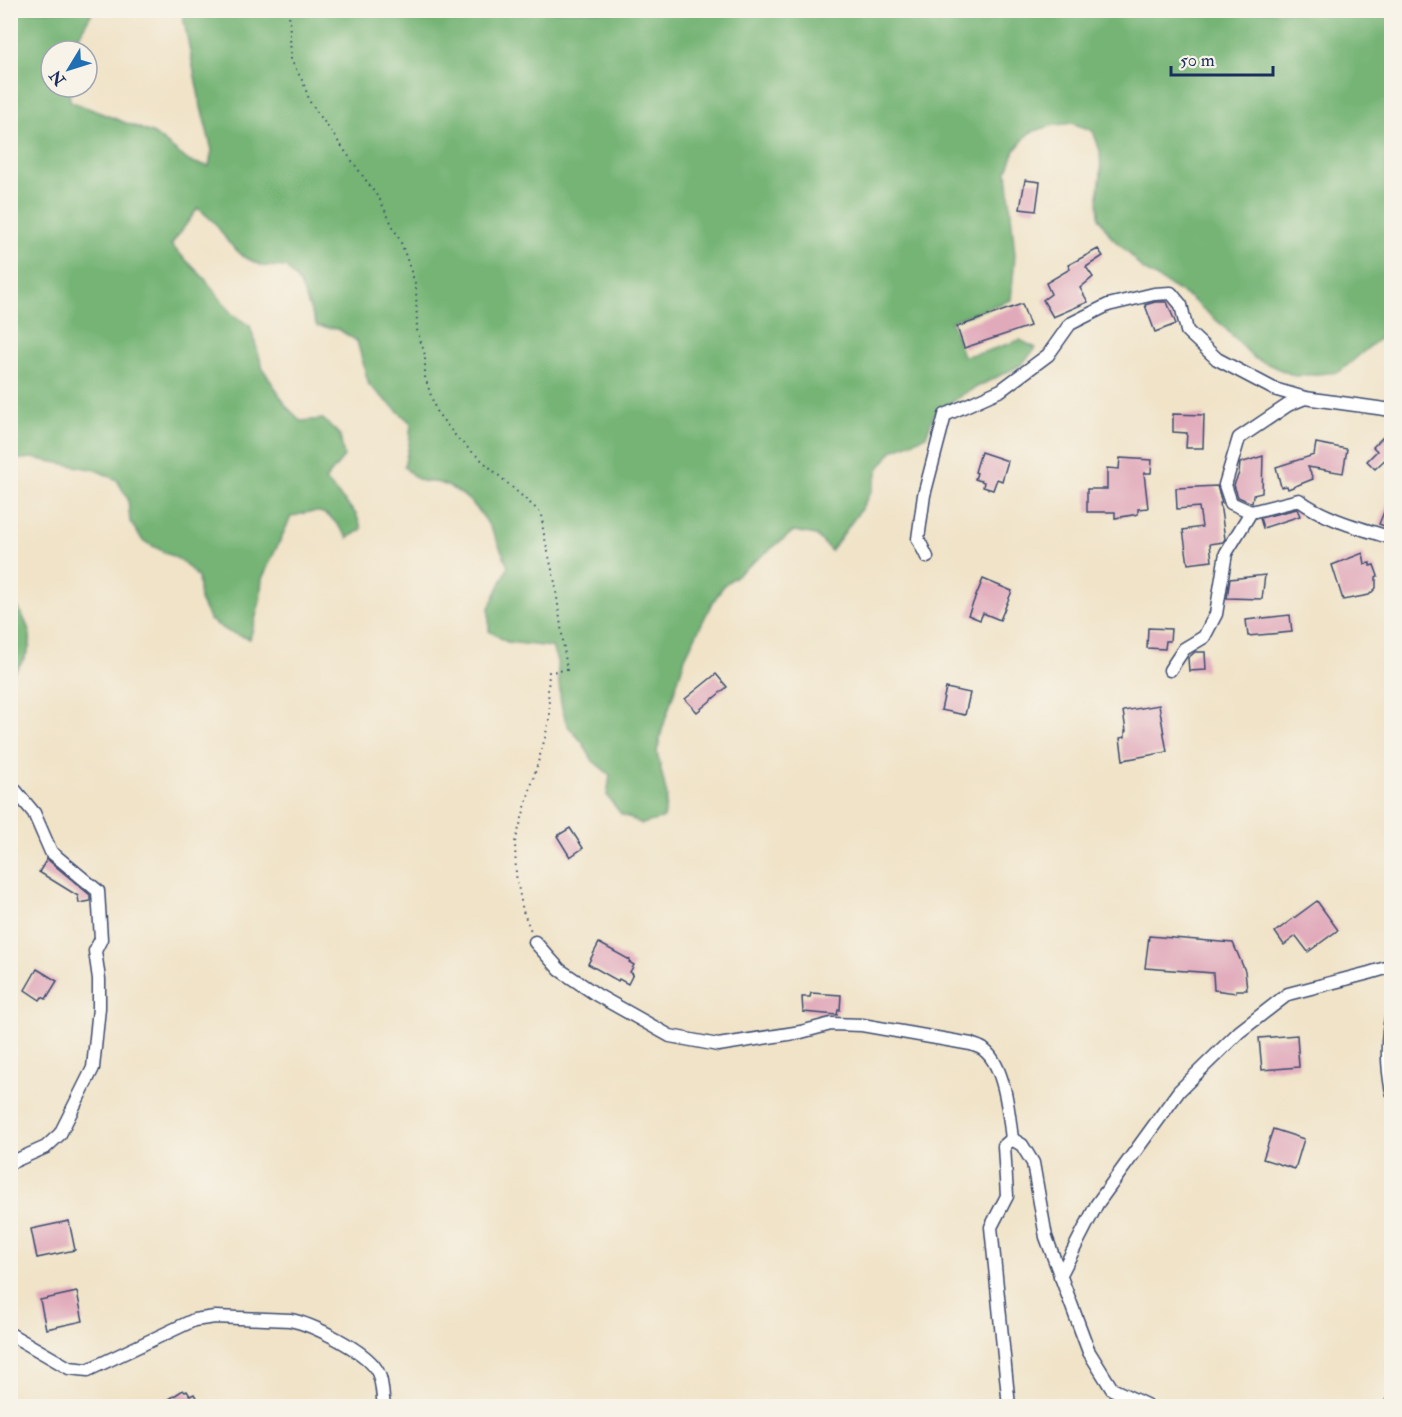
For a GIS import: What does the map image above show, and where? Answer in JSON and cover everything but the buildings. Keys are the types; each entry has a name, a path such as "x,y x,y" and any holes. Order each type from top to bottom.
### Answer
{"street":[{"path":"927,557 918,539 924,495 945,415 1001,390 1048,355 1070,324 1108,305 1154,294 1171,293 1181,305 1187,331 1217,359 1274,389 1305,398 1392,410"},
{"path":"1305,398 1288,405 1239,438 1226,485 1231,503 1251,512 1299,500 1312,510 1392,538"},
{"path":"1170,670 1184,649 1204,637 1215,614 1226,553 1251,512"},
{"path":"10,784 34,813 51,852 98,891 101,939 95,951 99,979 99,1008 93,1068 60,1134 46,1147 10,1163"},
{"path":"535,942 560,970 597,995 670,1036 718,1045 801,1032 831,1024 862,1025 971,1044 985,1050 999,1071 1007,1101 1012,1139"},
{"path":"1060,1276 1097,1204 1179,1091 1239,1032 1288,994 1369,973 1392,964"},
{"path":"1392,1014 1388,1042 1392,1092"},
{"path":"1012,1139 1022,1145 1033,1163 1046,1237 1089,1352 1112,1389 1148,1407"},
{"path":"1009,1407 991,1227 1008,1196 1004,1146 1012,1139"},
{"path":"10,1334 69,1368 88,1370 194,1320 215,1317 303,1322 347,1345 370,1362 378,1371 384,1407"},
{"path":"1389,1407 1392,1403"}],"path":[{"path":"289,10 291,60 303,82 310,102 380,200 402,245 416,286 417,330 424,355 425,377 436,411 458,439 542,514 543,530 555,583 567,670 549,672 550,715 515,842 516,875 521,902 535,942"}],"green space":[{"path":"11,11 93,11 77,39 39,39 39,99 70,99 154,134 190,162 209,166 212,150 182,11 1391,11 1391,329 1339,372 1295,376 1254,358 1223,326 1189,297 1142,269 1112,238 1099,218 1100,151 1093,131 1072,123 1050,126 1029,133 1015,150 1007,171 1015,255 1011,300 951,321 963,356 981,353 1020,340 1036,348 1021,365 965,393 934,415 926,436 893,450 879,468 872,490 861,509 831,551 816,535 794,531 724,585 711,605 685,658 662,730 657,752 667,796 664,818 642,824 621,814 607,796 610,775 593,761 582,742 567,725 561,704 557,661 552,647 507,642 489,631 489,608 508,567 498,542 485,519 468,499 442,484 419,480 404,467 411,423 369,385 357,341 338,329 317,326 300,284 286,267 263,266 244,257 228,242 215,223 198,208 171,245 205,279 232,314 250,326 263,369 287,407 301,421 323,419 340,435 344,457 325,480 356,514 362,529 348,538 330,517 324,514 311,512 291,517 262,579 260,601 250,639 229,632 210,620 200,600 198,577 182,561 143,541 130,522 128,499 117,480 96,470 32,458 11,460"},
{"path":"11,593 30,634 28,652 12,674"}]}
